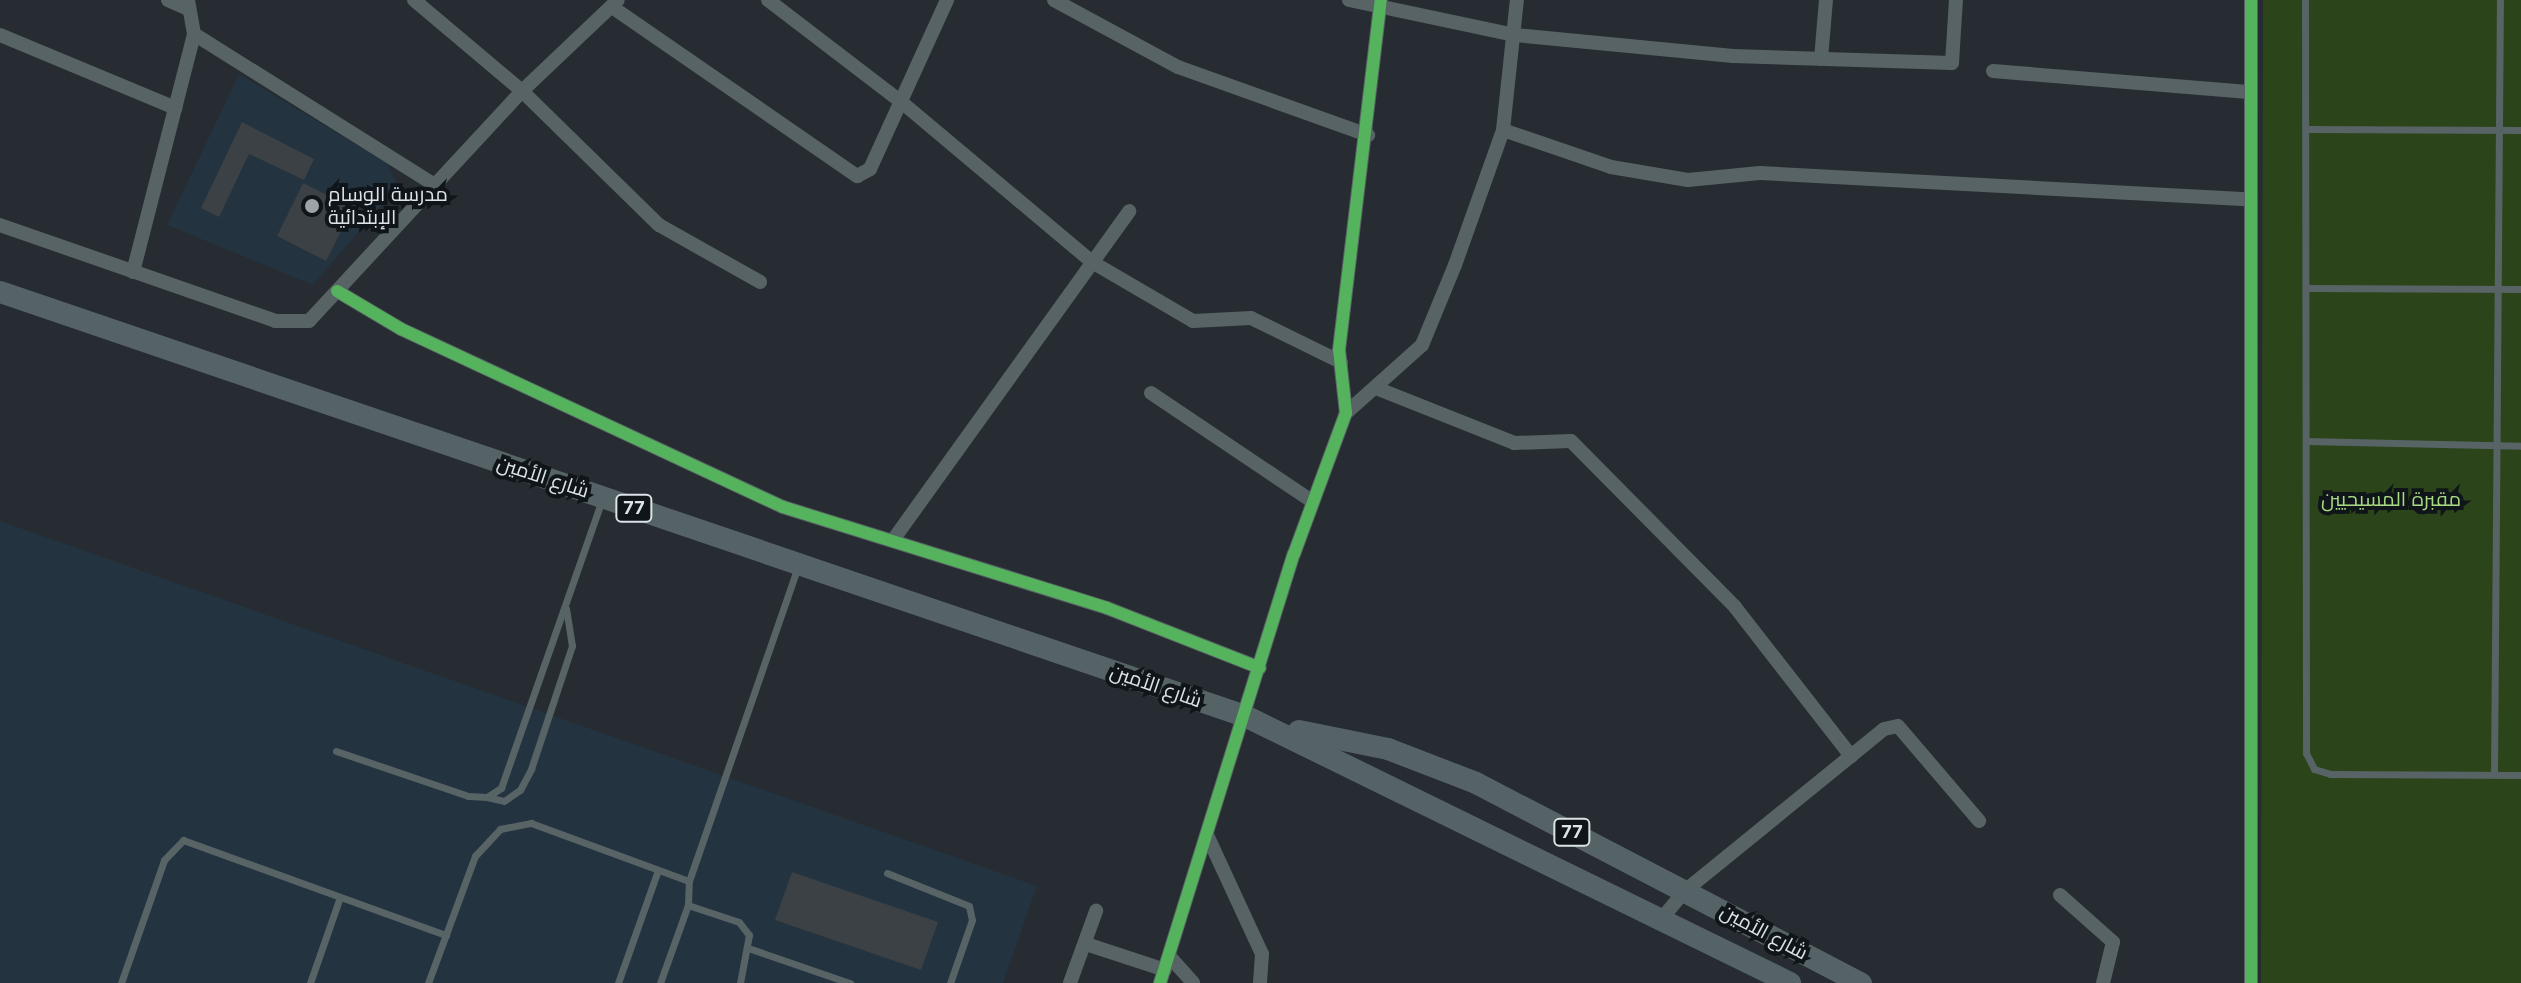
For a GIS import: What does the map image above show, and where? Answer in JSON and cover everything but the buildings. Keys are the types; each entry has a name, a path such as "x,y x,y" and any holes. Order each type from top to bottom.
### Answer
{"main road":[{"name":"شارع الأمين","path":"0,292 1245,716 1663,917 1757,976 1790,983"},
{"name":"شارع الأمين","path":"1267,725 1388,749 1476,783 1861,983"}],"street":[{"path":"133,272 194,34 187,4 168,0"},
{"path":"414,0 522,91 659,225 760,282"},
{"path":"768,0 899,100 1092,262 1193,321 1251,318 1341,362"},
{"path":"0,225 275,321 309,321 522,91 615,3 857,176 870,169 947,0"},
{"path":"1054,0 1178,67 1368,135"},
{"path":"1349,0 1515,35 1821,59 1952,63 1956,0"},
{"path":"1346,413 1422,345 1503,130 1517,0"},
{"path":"1821,59 1826,0"},
{"path":"2251,0 2251,983"},
{"path":"1165,970 1313,502 1346,413 1341,362 1381,6"},
{"path":"194,34 435,185"},
{"path":"0,35 175,108"},
{"path":"1993,71 2251,92"},
{"path":"1503,130 1611,167 1688,180 1760,173 2251,200"},
{"path":"893,540 1129,211"},
{"path":"337,291 401,329 783,507 1130,616 1260,668"},
{"path":"1376,388 1514,443 1571,441 1735,607 1851,756"},
{"path":"1151,393 1313,502"},
{"path":"1663,917 1686,890 1851,756 1898,726 1979,821"},
{"path":"1207,835 1262,954 1260,983"},
{"path":"2060,895 2113,942 2103,983"},
{"path":"1070,983 1096,911"},
{"path":"1086,944 1165,970 1193,983"}],"lane":[{"path":"2305,0 2306,753 2314,769 2521,775"},
{"path":"2494,774 2500,0"},
{"path":"2306,129 2521,130"},
{"path":"2306,288 2521,289"},
{"path":"2306,441 2521,446"},
{"path":"487,797 501,788 603,498"},
{"path":"660,983 688,905 689,881 799,564"},
{"path":"336,751 504,801 520,790 531,769 572,646 565,605"},
{"path":"428,983 475,856 500,829 531,823 689,881"},
{"path":"121,983 164,860 183,840 446,935"},
{"path":"618,983 658,870"},
{"path":"887,873 969,906 972,920 950,983"},
{"path":"310,983 340,897"},
{"path":"688,905 739,922 751,949 740,983"},
{"path":"751,949 850,983"}],"shaded area":[{"path":"239,74 387,163 398,186 313,285 167,225"},
{"path":"0,521 1037,886 1003,983 0,983"}],"green space":[{"name":"مقبرة المسيحيين","path":"2263,0 2521,0 2521,983 2261,983"}],"cycle path":[{"path":"1160,983 1294,554 1346,413 1339,350 1381,0"},
{"path":"2251,0 2251,983"},
{"path":"337,291 401,329 783,507 1107,608 1260,668"}],"place":[{"name":"مدرسة الوسام الإبتدائية","path":"312,206"}]}
